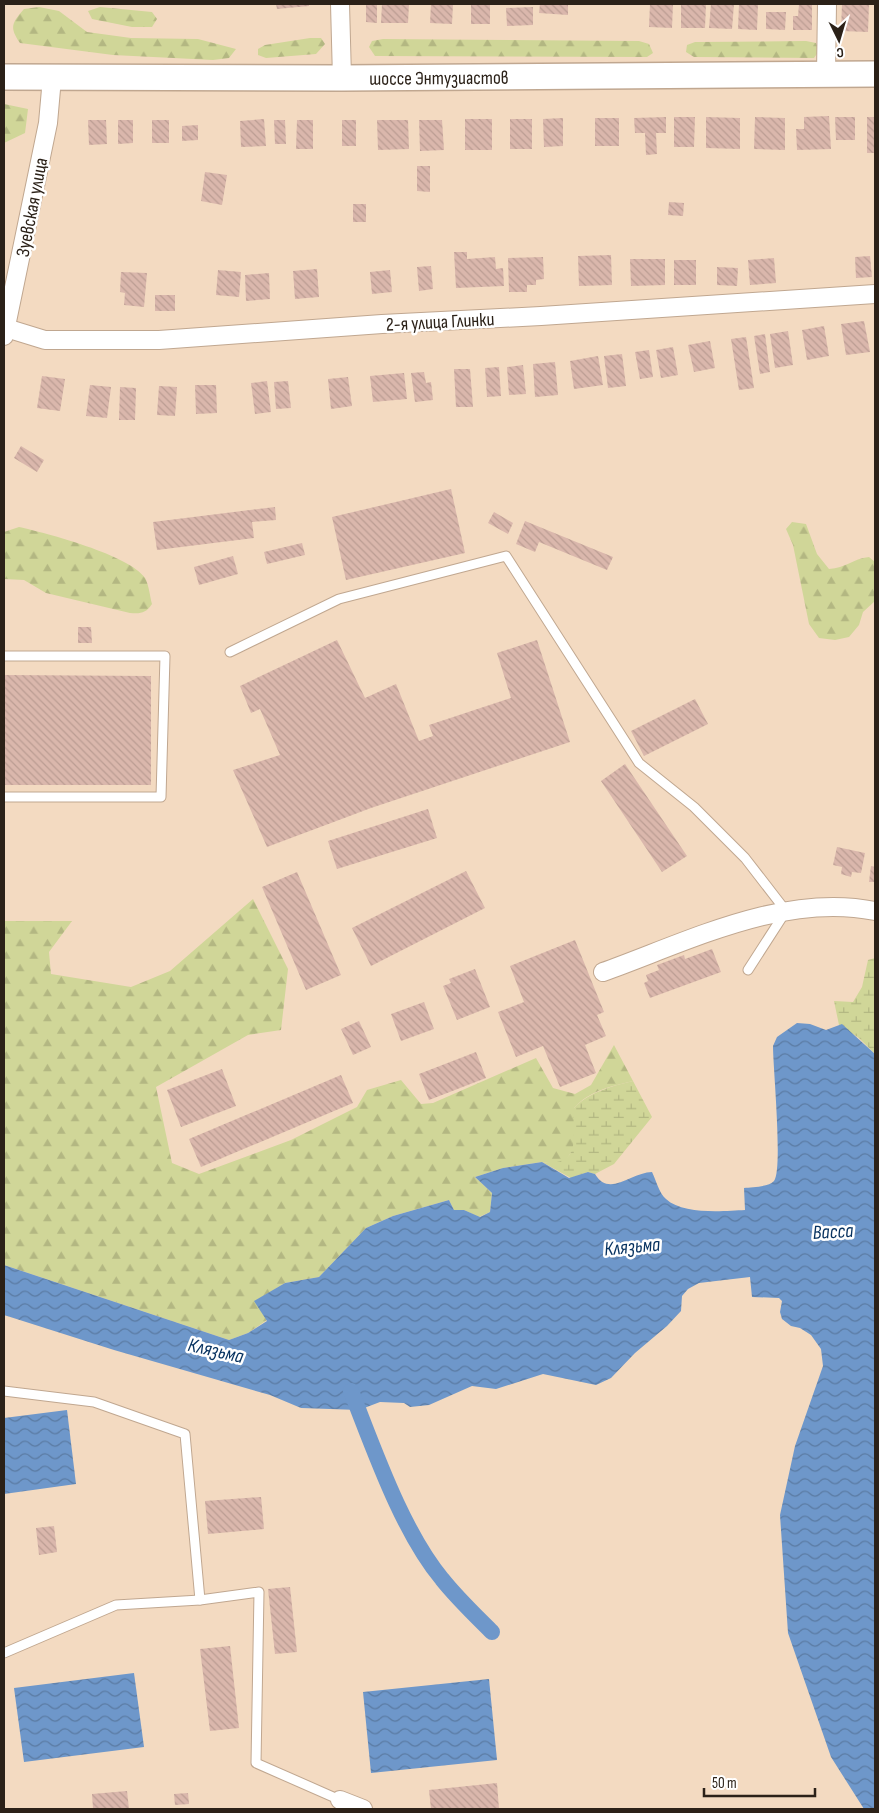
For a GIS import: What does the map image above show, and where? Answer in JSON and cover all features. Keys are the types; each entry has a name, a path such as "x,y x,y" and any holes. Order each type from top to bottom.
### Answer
{"main road":[{"name":"шоссе Энтузиастов","path":"4,77 342,78 875,74"}],"street":[{"path":"340,4 342,78"},
{"path":"826,74 827,4"},
{"name":"Зуевская улица","path":"5,332 48,123 52,78"},
{"name":"2-я улица Глинки","path":"5,332 45,340 159,340 382,324 541,316 875,294"},
{"path":"603,972 745,921 786,911 825,906 875,910"},
{"path":"340,1800 363,1809"}],"lane":[{"path":"230,652 339,599 506,556 639,763 694,807 745,858 786,911 748,970"},
{"path":"4,656 165,656 161,797 4,797"},
{"path":"4,1391 94,1402 185,1434 200,1600"},
{"path":"4,1653 116,1605 200,1600 259,1592 256,1763 340,1800"}],"green space":[{"path":"39,7 59,11 87,32 131,38 198,39 236,49 229,58 213,60 113,55 20,43 14,33 13,25 24,9"},
{"path":"100,7 152,12 157,19 152,27 132,27 92,19 88,11"},
{"path":"321,38 325,44 316,54 266,58 258,55 258,49 265,45"},
{"path":"383,39 639,41 649,44 653,53 647,57 375,56 369,47 372,41"},
{"path":"806,41 816,43 819,51 814,58 694,57 686,52 687,45 695,42"},
{"path":"4,104 28,109 25,133 4,143"},
{"path":"792,522 806,524 817,554 829,569 869,557 875,562 875,601 863,612 859,625 849,637 835,640 819,638 809,624 793,545 786,529"},
{"path":"19,527 86,546 123,561 136,569 145,578 152,604 143,612 130,613 46,593 24,580 4,579 4,532"},
{"path":"253,899 288,969 281,1030 248,1035 156,1087 172,1163 199,1174 291,1140 357,1107 367,1090 401,1080 421,1104 433,1103 536,1058 553,1088 575,1094 591,1085 614,1045 633,1081 594,1093 574,1108 574,1148 566,1160 556,1164 542,1162 503,1168 475,1177 492,1193 490,1212 479,1217 464,1210 454,1210 449,1200 393,1216 366,1228 319,1277 285,1283 255,1301 267,1320 248,1333 229,1340 4,1265 4,921 72,921 49,952 51,974 131,987 170,971"},
{"path":"875,958 875,1054 859,1038 839,1025 834,1001 853,1002 862,987 868,960"},
{"path":"633,1081 652,1117 614,1164 595,1174 588,1172 571,1178 542,1162 564,1160 570,1155 574,1139 574,1108 580,1102 601,1090"}],"water":[{"path":"797,1023 810,1024 826,1030 842,1024 875,1054 875,1809 864,1809 831,1757 788,1633 780,1515 795,1446 823,1366 821,1349 811,1335 800,1328 791,1326 782,1319 780,1312 782,1301 779,1298 752,1297 750,1277 699,1283 688,1289 682,1296 681,1311 667,1326 635,1353 611,1378 596,1385 543,1374 496,1389 472,1386 429,1405 410,1407 404,1403 380,1402 359,1410 301,1408 270,1395 114,1350 4,1315 4,1265 229,1340 248,1333 267,1321 254,1301 285,1283 319,1277 366,1228 393,1216 449,1200 454,1210 464,1210 480,1217 490,1212 492,1193 475,1177 503,1168 542,1162 569,1178 588,1172 595,1174 601,1181 607,1184 614,1184 652,1172 661,1193 673,1204 683,1208 704,1211 745,1210 744,1188 772,1183 777,1173 778,1139 773,1046 777,1037"},
{"path":"67,1410 76,1484 4,1494 4,1418"},
{"path":"134,1673 144,1747 24,1762 14,1688"},
{"path":"489,1679 497,1760 371,1773 363,1692"}],"building":[{"path":"276,4 309,4 309,6 277,9"},
{"path":"366,4 377,4 377,23 366,22"},
{"path":"382,4 409,4 408,23 381,23"},
{"path":"431,4 453,4 452,24 430,23"},
{"path":"471,4 490,4 490,24 471,24"},
{"path":"540,4 568,4 568,15 539,13"},
{"path":"650,4 673,4 672,28 649,27"},
{"path":"681,4 706,4 705,28 681,28"},
{"path":"711,4 734,4 732,29 709,28"},
{"path":"739,4 758,4 757,30 738,29"},
{"path":"799,4 812,4 812,30 793,30 793,16 798,16"},
{"path":"842,4 869,4 868,32 841,31"},
{"path":"533,7 533,25 507,26 506,8"},
{"path":"766,12 786,12 785,30 766,29"},
{"path":"829,116 831,149 797,150 796,129 804,129 804,117"},
{"path":"666,117 666,133 656,133 657,154 646,155 645,133 635,133 634,118"},
{"path":"674,117 695,117 694,147 674,147"},
{"path":"706,117 740,118 740,149 706,148"},
{"path":"755,117 785,118 785,150 754,149"},
{"path":"835,117 855,117 855,140 836,140"},
{"path":"867,117 875,117 875,153 867,153"},
{"path":"563,118 563,146 544,147 543,119"},
{"path":"595,118 619,118 619,146 595,146"},
{"path":"264,119 266,146 241,147 240,121"},
{"path":"465,119 492,119 492,150 465,150"},
{"path":"510,119 532,119 532,149 510,149"},
{"path":"88,120 106,120 107,144 89,145"},
{"path":"118,120 133,120 133,143 118,144"},
{"path":"152,120 169,120 169,143 152,143"},
{"path":"274,120 285,120 286,144 275,144"},
{"path":"297,120 313,120 313,149 296,149"},
{"path":"342,120 356,120 356,146 342,146"},
{"path":"377,120 408,120 409,149 378,150"},
{"path":"419,120 442,120 444,150 420,151"},
{"path":"198,125 198,140 182,141 182,126"},
{"path":"417,166 430,166 430,192 417,191"},
{"path":"205,172 227,175 222,205 201,201"},
{"path":"669,202 684,203 683,216 668,215"},
{"path":"353,204 366,204 366,222 353,222"},
{"path":"454,252 467,252 467,259 495,257 496,269 503,268 504,286 456,288"},
{"path":"611,255 612,285 579,286 578,256"},
{"path":"870,256 872,277 856,278 855,257"},
{"path":"543,257 544,279 536,280 536,285 527,285 527,292 509,292 508,258"},
{"path":"774,258 776,283 750,285 748,260"},
{"path":"630,259 665,259 665,285 631,286"},
{"path":"674,260 696,260 696,285 674,285"},
{"path":"431,266 433,289 419,291 417,267"},
{"path":"717,267 738,268 737,286 717,285"},
{"path":"317,269 319,297 295,299 293,271"},
{"path":"218,270 241,272 239,297 216,295"},
{"path":"390,270 392,292 372,294 370,272"},
{"path":"121,272 147,273 144,307 124,305 125,293 120,292"},
{"path":"269,273 270,299 246,301 245,275"},
{"path":"155,295 175,295 175,311 155,311"},
{"path":"864,321 870,352 846,355 841,324"},
{"path":"824,326 829,356 807,360 802,330"},
{"path":"788,331 793,365 775,368 770,334"},
{"path":"765,334 770,372 760,374 754,336"},
{"path":"746,337 754,388 739,390 731,339"},
{"path":"710,341 715,368 694,372 688,345"},
{"path":"673,347 678,375 661,378 656,350"},
{"path":"649,350 653,377 640,379 635,352"},
{"path":"622,354 626,386 608,388 604,356"},
{"path":"598,356 603,385 574,389 570,361"},
{"path":"555,362 558,395 535,397 533,364"},
{"path":"523,365 526,394 509,395 507,367"},
{"path":"499,367 501,396 487,397 485,368"},
{"path":"454,369 470,369 473,407 456,407"},
{"path":"424,372 426,383 431,382 433,400 415,402 411,373"},
{"path":"404,373 407,399 373,402 370,376"},
{"path":"42,376 65,379 60,411 37,408"},
{"path":"348,377 352,406 331,409 328,379"},
{"path":"267,381 271,412 255,414 251,383"},
{"path":"288,381 291,408 276,409 274,382"},
{"path":"90,385 111,387 107,418 86,416"},
{"path":"195,385 216,385 217,413 196,414"},
{"path":"159,386 177,387 175,416 157,415"},
{"path":"120,387 136,388 135,420 119,420"},
{"path":"21,446 44,460 37,472 14,458"},
{"path":"451,489 465,553 346,580 332,517"},
{"path":"275,507 276,520 252,522 254,538 157,550 153,522"},
{"path":"494,512 513,523 508,534 488,523"},
{"path":"525,521 613,557 607,570 539,542 535,552 516,544"},
{"path":"302,543 305,555 267,564 264,552"},
{"path":"233,556 238,574 199,585 194,567"},
{"path":"78,627 91,627 92,643 78,643"},
{"path":"337,640 365,698 396,684 419,741 433,736 429,725 511,698 497,653 537,640 570,742 371,808 267,847 233,770 280,755 260,709 251,713 240,686"},
{"path":"4,675 151,676 151,785 4,785"},
{"path":"695,699 708,724 644,756 631,731"},
{"path":"625,764 687,856 662,872 601,781"},
{"path":"428,809 437,838 337,869 328,841"},
{"path":"837,847 865,853 861,873 852,872 851,877 841,874 842,867 833,865"},
{"path":"871,866 875,867 875,882 869,882"},
{"path":"466,871 485,908 371,966 352,928"},
{"path":"297,872 341,975 306,990 262,887"},
{"path":"575,940 604,1012 597,1015 606,1036 585,1045 596,1073 560,1087 543,1046 516,1057 498,1012 524,1002 510,966"},
{"path":"712,949 721,972 650,998 644,983 648,981 646,975 659,970 657,965 684,955 685,959"},
{"path":"475,969 490,1007 457,1020 443,986 451,983 449,979"},
{"path":"424,1002 434,1029 401,1041 391,1014"},
{"path":"359,1021 371,1047 353,1055 341,1029"},
{"path":"476,1052 486,1078 429,1100 419,1074"},
{"path":"222,1069 236,1106 181,1127 167,1090"},
{"path":"341,1075 353,1103 201,1167 189,1139"},
{"path":"261,1497 264,1529 208,1534 205,1501"},
{"path":"54,1526 57,1552 39,1555 36,1528"},
{"path":"290,1587 297,1652 275,1654 268,1589"},
{"path":"230,1646 239,1728 210,1731 200,1649"},
{"path":"497,1783 499,1809 431,1809 429,1790"},
{"path":"127,1791 129,1809 93,1809 92,1794"},
{"path":"188,1793 189,1804 175,1805 174,1794"}],"waterway":[{"path":"351,1391 390,1489 414,1538 448,1586 492,1632"}],"water label":[{"name":"Васса","path":"833,1231"},
{"name":"Клязьма","path":"632,1246"},
{"name":"Клязьма","path":"216,1350"}]}
